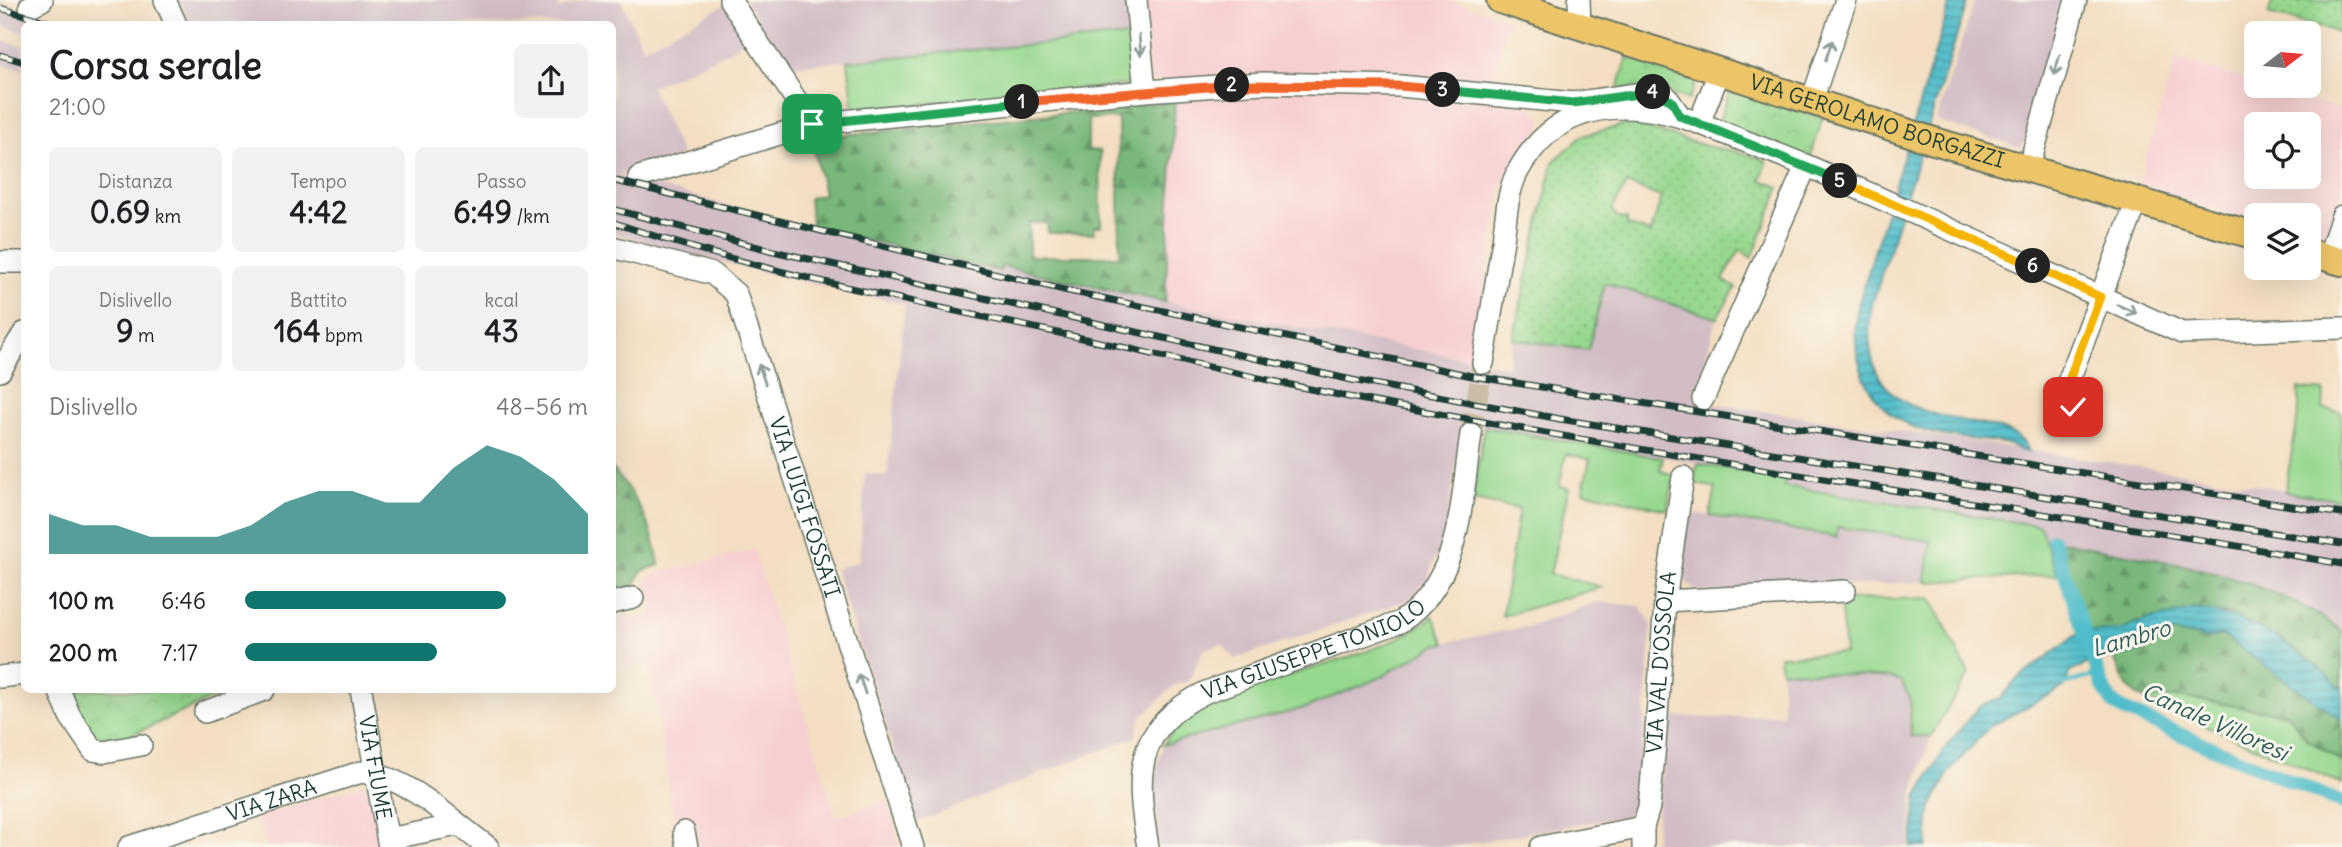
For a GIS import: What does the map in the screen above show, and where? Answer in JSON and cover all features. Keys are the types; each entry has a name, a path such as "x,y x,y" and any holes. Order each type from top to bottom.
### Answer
{"main road":[{"name":"VIA GEROLAMO BORGAZZI","path":"1500,0 1920,136 2244,232"}],"street":[{"path":"165,0 175,21"},
{"path":"730,0 812,124"},
{"path":"1136,0 1145,91"},
{"path":"1579,0 1580,26"},
{"path":"1812,100 1846,0"},
{"path":"2029,167 2076,0"},
{"path":"1690,119 1720,70"},
{"path":"639,177 812,124 1145,91 1264,83 1400,86 1573,103 1651,92 1666,96 1690,119"},
{"path":"1483,363 1511,192 1525,161 1550,134 1582,115 1618,106 1657,109 1690,119 1806,166 2182,333 2342,327"},
{"path":"1703,399 1806,166"},
{"path":"2073,407 2067,385 2137,201"},
{"path":"2326,257 2342,216"},
{"name":"VIA LUIGI FOSSATI","path":"616,248 713,274 736,295 913,847"},
{"path":"0,262 21,262"},
{"path":"0,371 21,338"},
{"name":"VIA GIUSEPPE TONIOLO","path":"1148,847 1139,793 1140,772 1154,736 1177,709 1206,692 1387,628 1424,604 1441,579 1452,550 1471,434"},
{"name":"VIA VAL D'OSSOLA","path":"1643,837 1655,745 1664,601 1683,477"},
{"path":"1664,601 1845,591"},
{"path":"0,677 21,674"},
{"path":"60,693 70,716 93,750 104,752 141,745"},
{"path":"205,712 256,693"},
{"name":"VIA FIUME","path":"362,693 388,843"},
{"path":"376,773 423,798 488,847"},
{"name":"VIA ZARA","path":"129,847 344,775 376,773"},
{"path":"388,843 458,825"},
{"path":"1541,847 1643,837"}],"shaded area":[{"path":"179,0 555,0 559,9 583,0 621,0 643,48 726,4 747,38 727,52 651,87 682,156 617,175 769,217 999,270 1001,265 1165,302 1508,367 1513,339 1588,349 1605,282 1716,318 1695,401 2342,499 2342,631 2290,598 2236,580 2044,539 2040,526 1784,486 1784,478 1463,423 1441,555 1434,559 1428,579 1411,599 1235,659 1222,644 1203,650 1188,682 1175,685 1141,717 1135,737 917,822 835,569 859,561 865,473 887,476 905,304 740,267 616,234 616,21 190,21"},
{"path":"745,0 1126,0 1129,36 788,66"},
{"path":"1143,0 1449,0 1509,19 1487,99 1528,104 1542,117 1541,127 1502,186 1472,360 1165,302 1175,102 1172,79 1149,82"},
{"path":"1975,0 2067,0 2022,148 1936,121"},
{"path":"0,3 63,21 21,21 21,32 0,25"},
{"path":"0,40 21,46 21,69 0,64"},
{"path":"2176,58 2244,79 2244,98 2304,98 2342,110 2342,192 2326,245 2321,243 2321,203 2244,203 2244,218 2138,185"},
{"path":"1687,512 1837,537 1837,527 1931,541 1926,582 1698,592 1682,578"},
{"path":"754,550 836,817 887,801 901,847 699,847 697,828 675,830 650,665 625,666 618,621 652,614 646,576"},
{"path":"1596,602 1640,606 1652,624 1637,814 1450,847 1159,847 1150,789 1163,745 1377,679 1436,644 1531,626"},
{"path":"1781,670 1891,678 1901,682 1910,698 1911,735 1931,736 1914,791 1909,847 1654,847 1667,716 1716,718 1783,714"},
{"path":"366,784 381,847 267,847 256,816"}],"green space":[{"path":"2273,0 2342,0 2342,33 2321,28 2321,21 2295,21 2268,14"},
{"path":"1129,36 1134,84 854,110 848,61"},
{"path":"1628,56 1698,77 1689,100 1664,91 1618,88"},
{"path":"1732,85 1823,117 1810,159 1717,126"},
{"path":"1175,102 1165,302 1002,266 1000,271 812,227 809,198 824,194 811,138","holes":["1118,118 1120,256 1029,256 1029,223 1047,223 1048,233 1094,233 1094,226 1101,226 1100,151 1088,150 1088,119"]},
{"path":"1627,124 1742,153 1767,162 1761,180 1780,187 1752,258 1740,250 1723,280 1736,288 1716,318 1605,283 1588,350 1513,339 1553,162 1582,136","holes":["1627,184 1661,197 1651,233 1627,225 1627,219 1617,217 1612,210"]},
{"path":"2299,389 2324,391 2323,409 2342,412 2339,499 2285,492 2299,410"},
{"path":"1484,427 1663,458 1660,471 1675,475 1667,510 1583,491 1590,459 1566,454 1559,486 1569,488 1550,574 1602,587 1502,616 1519,509 1473,500"},
{"path":"1698,464 1785,478 1784,486 2040,526 2057,575 1926,582 1931,541 1837,527 1837,537 1710,516 1716,488 1692,483"},
{"path":"616,473 643,513 657,551 659,565 642,571 634,586 616,590"},
{"path":"2057,541 2206,571 2277,594 2311,611 2342,631 2342,689 2296,650 2257,626 2227,613 2161,618 2135,623 2124,630 2088,632"},
{"path":"1931,598 1969,674 1931,736 1911,736 1910,698 1901,681 1781,670 1779,656 1845,653 1840,600"},
{"path":"1433,616 1445,643 1436,645 1377,679 1305,708 1163,745 1184,721 1214,703 1250,688 1369,650 1404,635"},
{"path":"2175,632 2206,638 2222,635 2336,713 2342,720 2342,762 2307,739 2287,714 2178,697 2142,698 2128,688 2113,657 2141,651"},
{"path":"73,693 223,693 125,738 102,737 87,728"},
{"path":"2178,697 2287,714 2307,739 2342,762 2342,784 2142,698"}],"water":[{"path":"1951,0 1968,0 1872,305 1871,352 1883,383 1906,403 1935,414 1994,427 2016,436 2028,452 2002,443 1942,435 1909,425 1880,403 1870,389 1858,356 1856,320 1859,302"},
{"name":"Lambro","path":"2195,609 2237,619 2292,647 2342,689 2342,720 2222,635 2206,638 2175,632 2141,651 2084,665 2070,672 2064,687 1989,727 1949,772 1930,809 1927,847 1911,847 1918,795 1947,745 1979,707 2002,697 2016,680 2075,636 2088,632 2124,630 2135,623"}],"waterway":[{"name":"Canale Villoresi","path":"2053,540 2102,685 2112,702 2121,709 2342,803"},
{"path":"2062,684 2098,675"}],"tunnel":[{"path":"1471,434 1483,363"}],"railway":[{"path":"0,8 45,21"},
{"path":"0,55 21,61"},
{"path":"616,181 1064,290 1472,376 2342,514"},
{"path":"616,210 773,251 1352,380 1560,419 2342,544"},
{"path":"616,223 729,258 847,287 1354,398 1724,463 2342,564"}],"route":[{"path":"812,124 1145,91 1264,83 1400,86 1573,103 1605,96 1659,93 1672,101 1680,116 1811,167 1907,213 2100,297 2067,385 2068,397 2073,407"}]}
